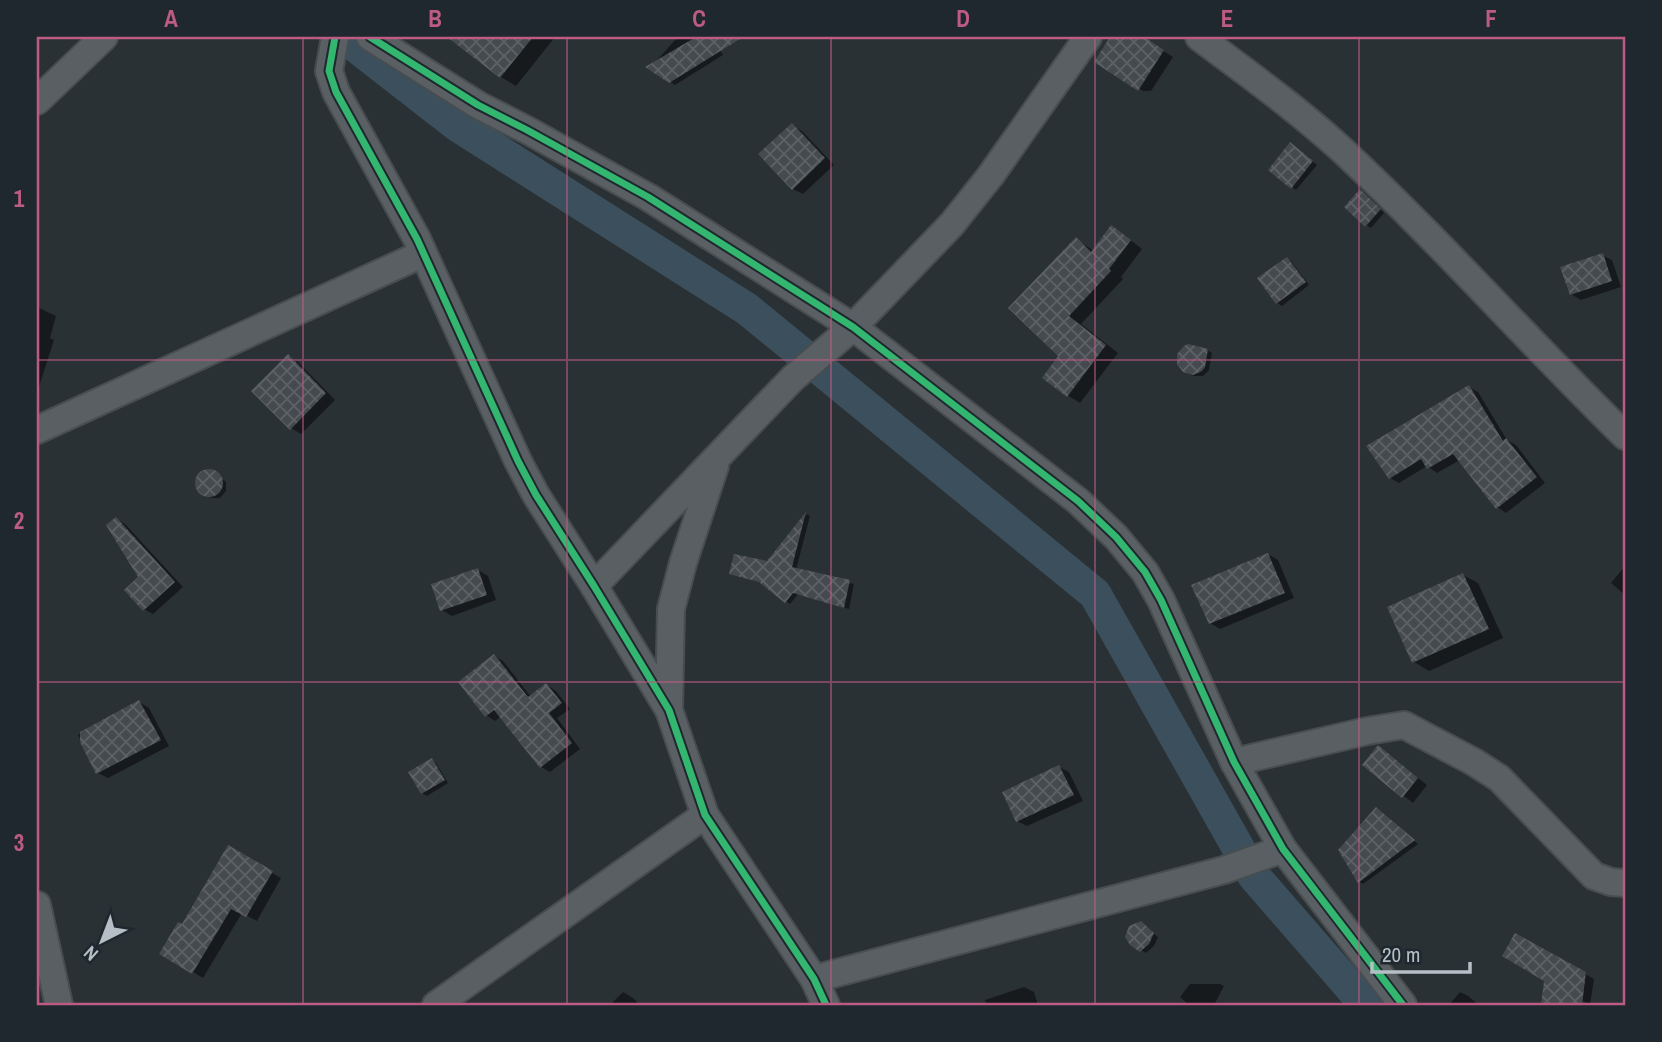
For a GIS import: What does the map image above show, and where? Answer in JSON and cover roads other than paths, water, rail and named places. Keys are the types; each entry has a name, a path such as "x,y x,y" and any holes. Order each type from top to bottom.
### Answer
{"street":[{"path":"37,101 104,37"},
{"path":"335,37 329,71 336,92 417,239 518,461 536,495 668,710 705,814 814,979 826,1005"},
{"path":"370,37 478,106 648,197 853,327 1078,501 1116,537 1146,572 1234,762 1283,849 1404,1005"},
{"path":"594,586 793,378 853,327 952,224 991,175 1088,37"},
{"path":"1199,37 1289,104 1340,149 1614,410 1625,436"},
{"path":"37,430 422,254"},
{"path":"668,710 671,609 683,563 718,458"},
{"path":"1234,762 1404,725 1499,778 1594,876 1611,882 1625,883"},
{"path":"436,1005 705,814"},
{"path":"814,979 1224,870 1283,849"},
{"path":"37,905 59,1005"}],"waterway":[{"path":"344,37 457,125 747,309 1095,594 1254,876 1366,1005"}]}
